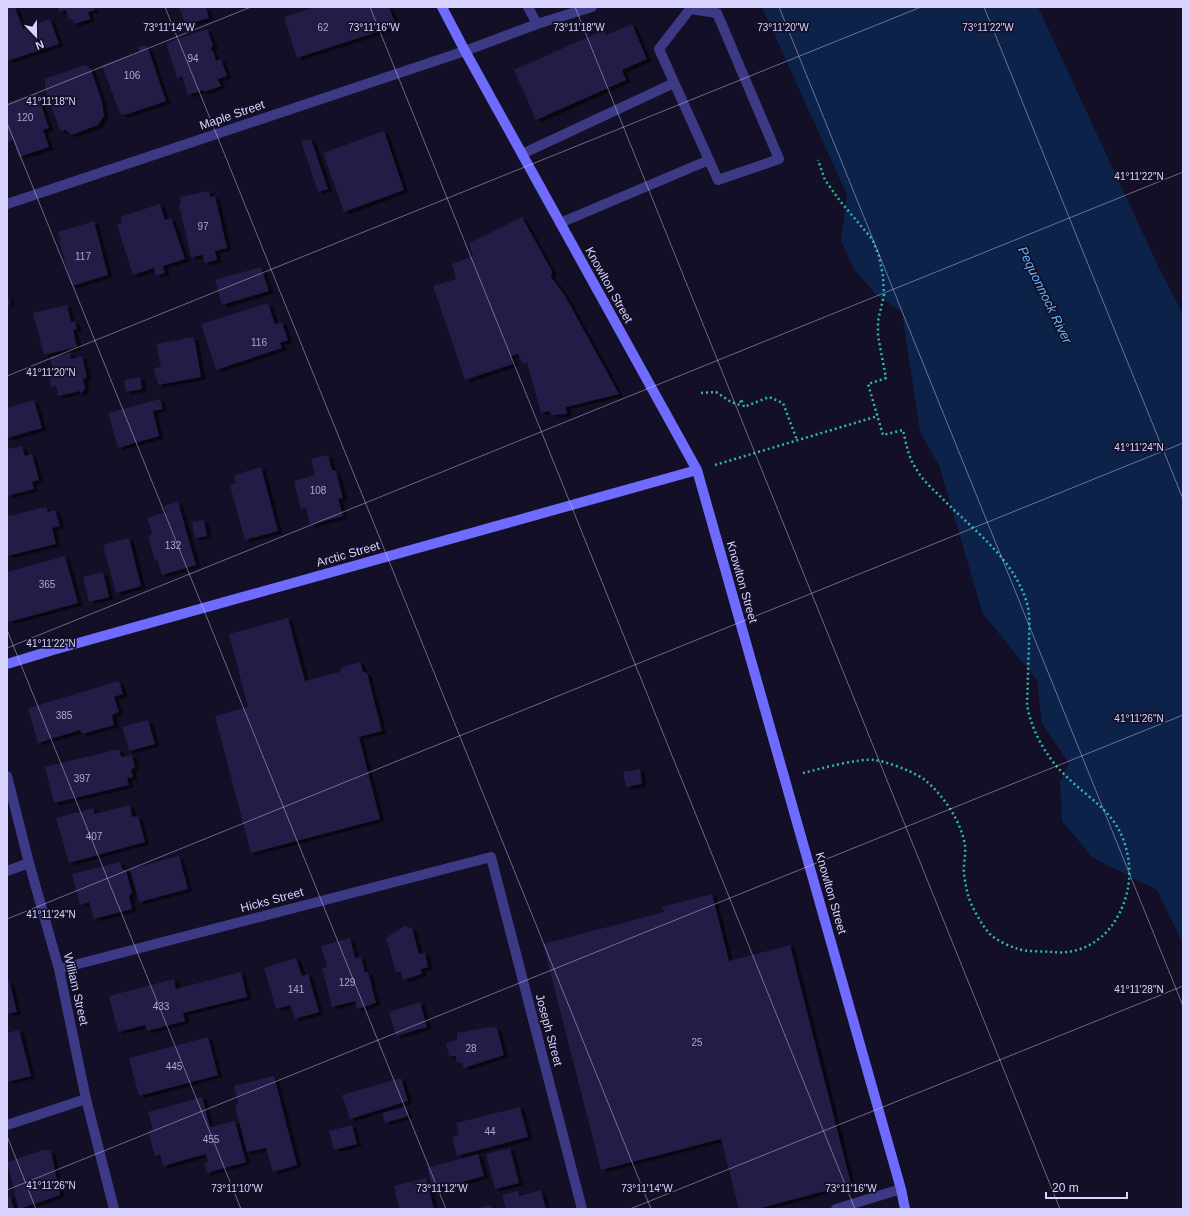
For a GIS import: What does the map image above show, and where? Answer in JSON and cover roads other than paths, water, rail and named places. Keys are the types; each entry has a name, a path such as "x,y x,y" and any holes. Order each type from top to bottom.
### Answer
{"main road":[{"name":"Knowlton Street","path":"442,7 697,470 901,1189 905,1209"},
{"name":"Arctic Street","path":"7,664 697,470"}],"street":[{"path":"528,7 536,24"},
{"name":"Maple Street","path":"7,204 465,51 536,24 592,7"},
{"path":"690,8 717,13 779,159 718,180 674,83 659,50 690,8"},
{"path":"522,154 674,83"},
{"path":"560,223 709,160"},
{"name":"William Street","path":"7,776 29,863 59,969 86,1099 114,1209"},
{"name":"Hicks Street","path":"59,969 491,857"},
{"name":"Joseph Street","path":"491,857 582,1209"},
{"path":"7,871 29,863"},
{"path":"7,1125 86,1099"},
{"path":"836,1209 901,1189"}],"water":[{"name":"Pequonnock River","path":"762,7 1038,7 1159,268 1183,314 1183,944 1157,890 1093,858 1062,821 1060,782 1069,763 1042,724 1037,680 983,614 939,465 920,432 902,312 876,295 854,269 841,241 847,195"}]}
